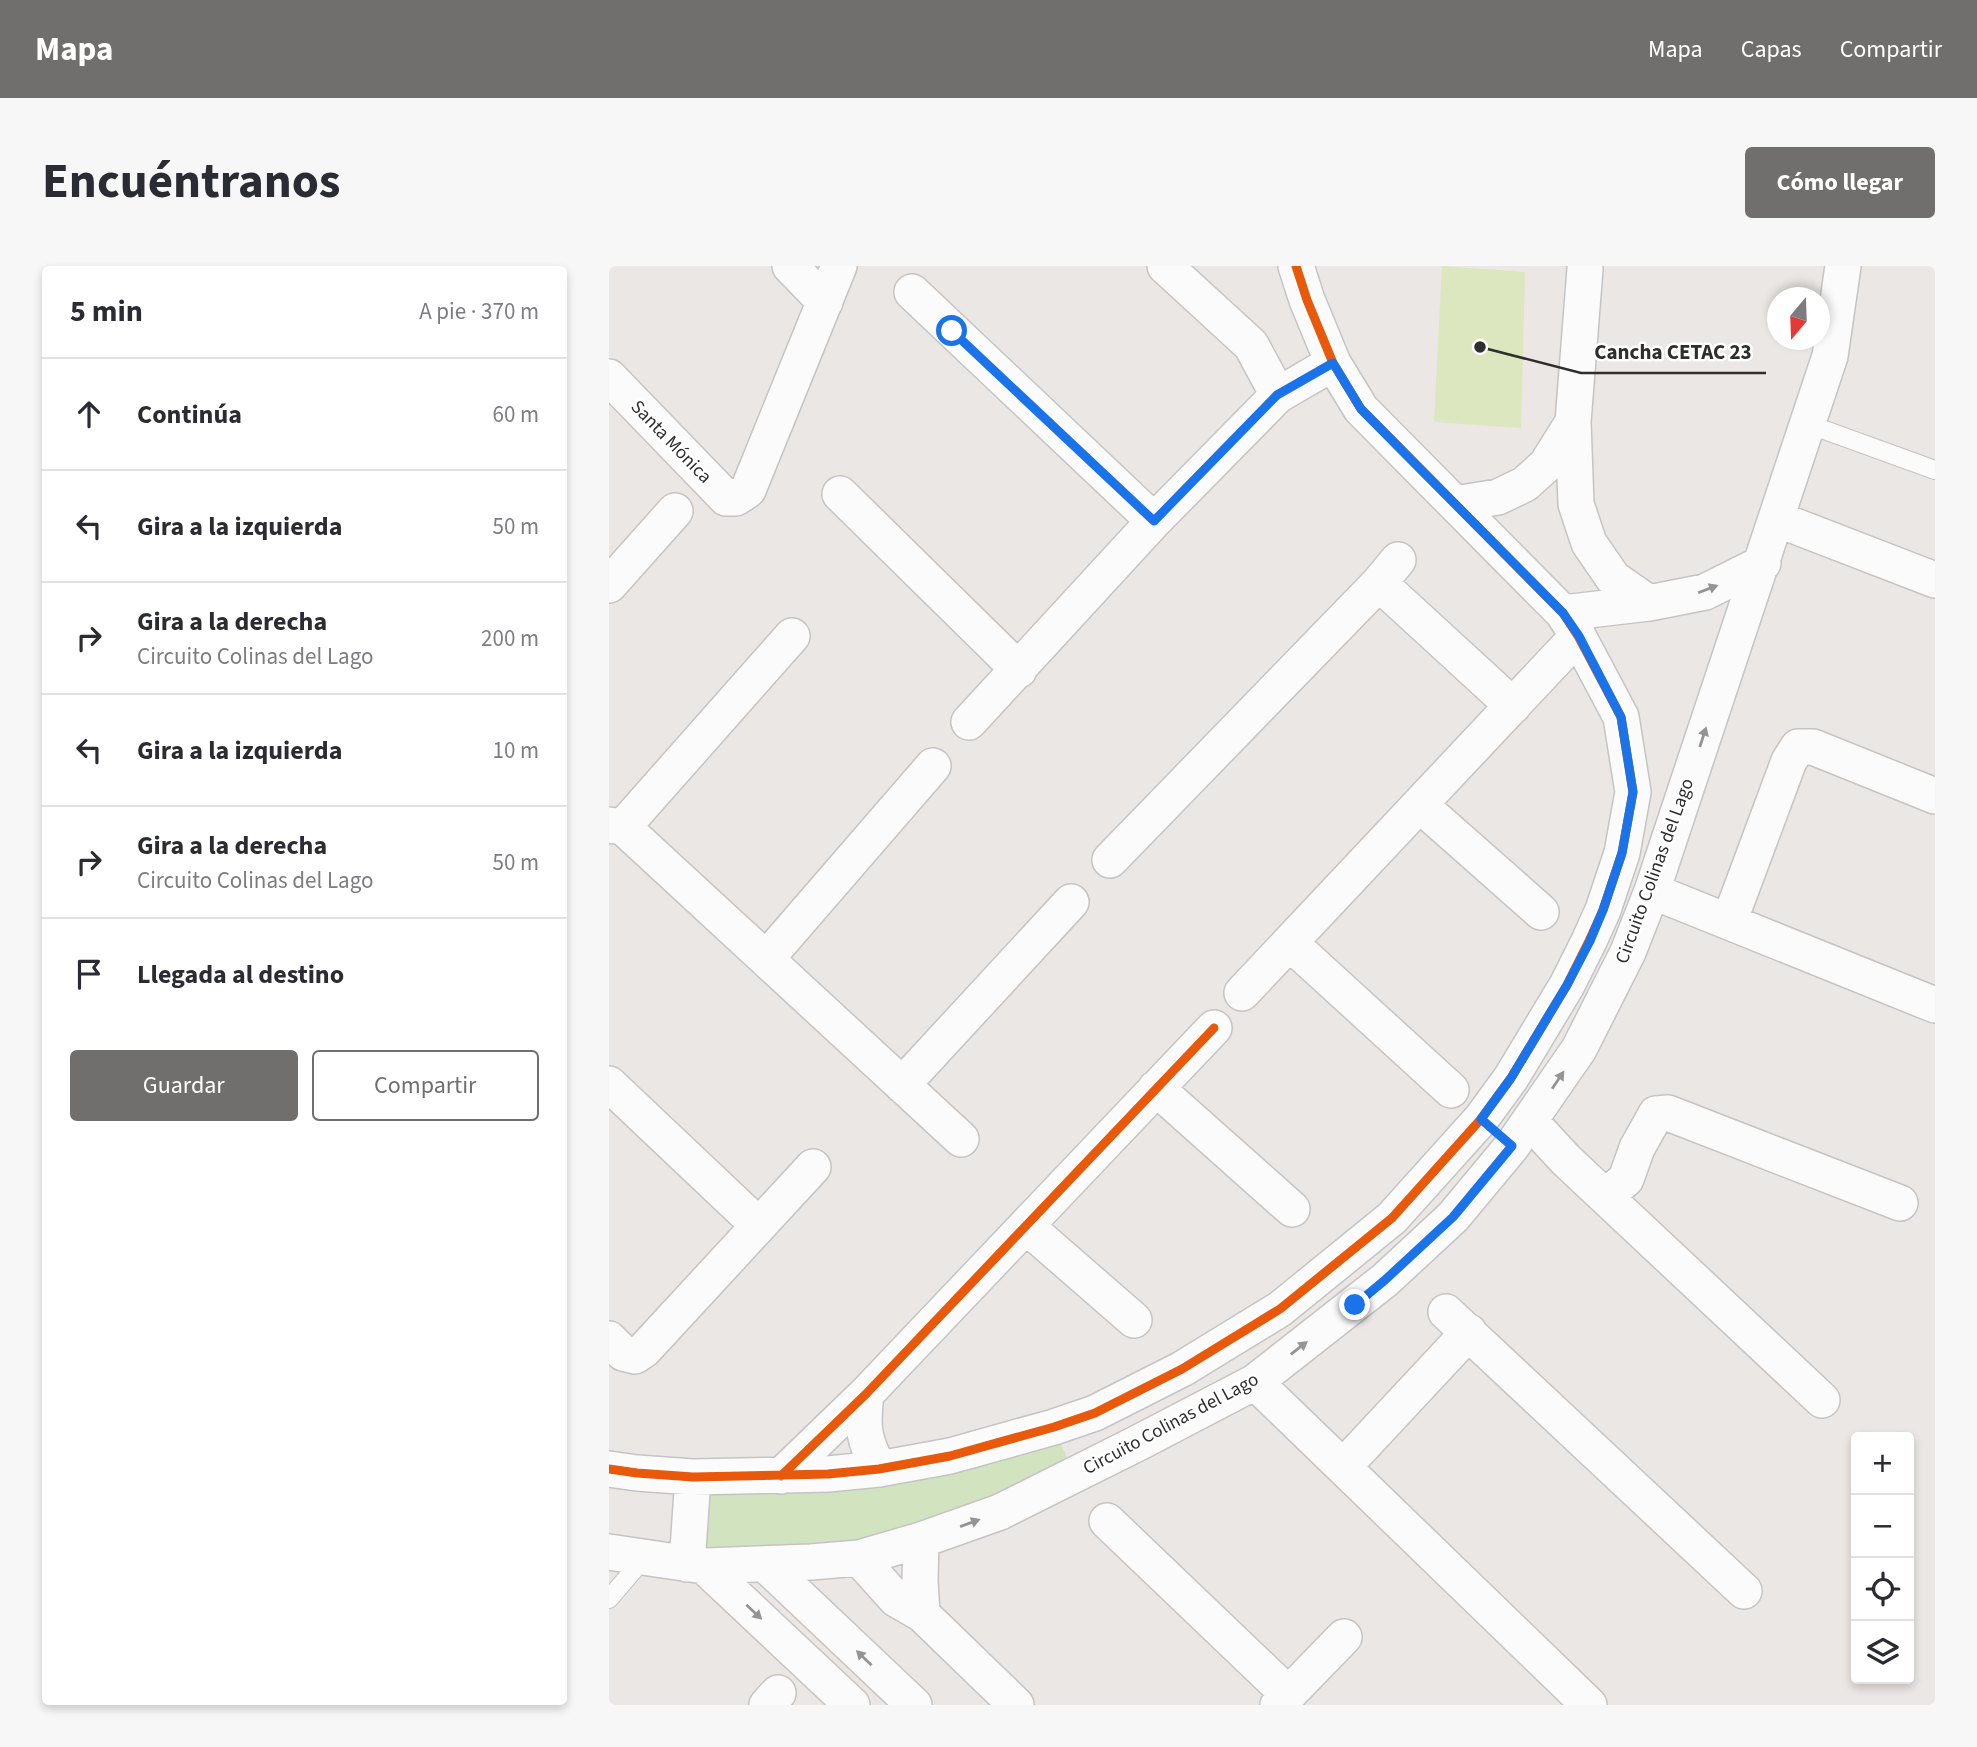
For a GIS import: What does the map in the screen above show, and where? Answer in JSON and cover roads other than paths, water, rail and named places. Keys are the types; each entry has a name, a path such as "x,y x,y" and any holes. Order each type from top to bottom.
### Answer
{"street":[{"path":"790,266 825,302 839,266"},
{"path":"1165,266 1251,345 1277,395"},
{"name":"Circuito Colinas del Lago","path":"609,1469 693,1477 828,1474 879,1469 950,1456 1095,1413 1182,1369 1280,1309 1392,1218 1481,1119 1511,1078 1567,985 1603,910 1622,853 1633,792 1621,717 1571,624 1361,409 1333,363 1296,266"},
{"name":"Circuito Colinas del Lago","path":"609,1552 695,1565 859,1558 921,1540 1000,1511 1255,1382 1385,1280 1453,1217 1521,1134 1579,1049 1628,953 1652,891 1831,356 1843,266"},
{"path":"1585,269 1573,422 1576,504 1589,543 1613,578 1649,603"},
{"path":"912,292 1154,521"},
{"name":"Santa Mónica","path":"609,377 726,498 736,498 748,490 825,302"},
{"path":"969,722 1154,521 1277,395 1333,363"},
{"path":"1455,504 1498,497 1525,484 1546,465 1573,422"},
{"path":"840,494 1019,670"},
{"path":"609,584 675,511"},
{"path":"1777,519 1935,580"},
{"path":"1242,993 1513,706 1571,624 1649,603 1705,592 1763,563"},
{"path":"1110,860 1389,571 1513,706"},
{"path":"792,636 616,826 766,959 961,1139"},
{"path":"1729,922 1789,761 1798,747 1813,747 1935,796"},
{"path":"766,959 933,766"},
{"path":"1420,805 1541,912"},
{"path":"1652,891 1935,1005"},
{"path":"902,1084 1071,902"},
{"path":"1290,943 1451,1090"},
{"path":"781,1476 866,1394 1214,1028"},
{"path":"609,1084 758,1225"},
{"path":"1156,1088 1292,1209"},
{"path":"1606,1196 1626,1179 1637,1148 1656,1114 1668,1113 1900,1203"},
{"path":"1481,1119 1521,1134 1566,1160 1822,1400"},
{"path":"609,1339 623,1353 635,1356 644,1350 813,1167"},
{"path":"1026,1226 1134,1320"},
{"path":"1344,1466 1457,1322 1744,1591"},
{"path":"1255,1382 1589,1705"},
{"path":"866,1394 864,1435 879,1469"},
{"path":"1055,1427 1077,1474"},
{"path":"693,1477 695,1565 852,1705"},
{"path":"1107,1521 1283,1700 1344,1637"},
{"path":"921,1540 922,1614"},
{"path":"859,1558 896,1599 922,1614 1016,1705"},
{"path":"765,1564 914,1705"}],"lane":[{"path":"1808,424 1935,470"},
{"path":"609,1599 645,1558"}],"place":[{"name":"Cancha CETAC 23","path":"1480,347"}]}
